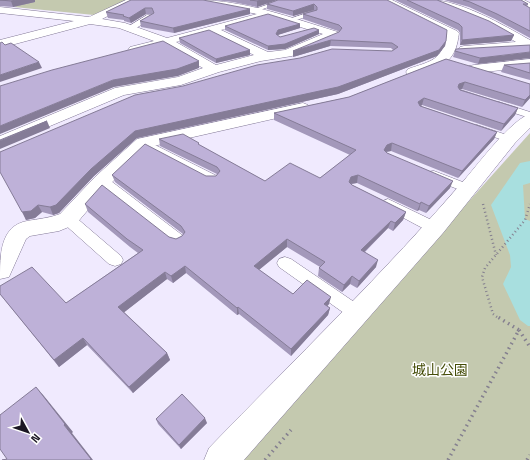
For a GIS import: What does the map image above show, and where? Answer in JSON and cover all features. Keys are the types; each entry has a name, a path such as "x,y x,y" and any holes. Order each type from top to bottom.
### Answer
{"street":[{"path":"0,44 91,20 134,0"},
{"path":"0,142 120,91 181,81 214,69 266,56 288,53 334,34 255,10 202,0"},
{"path":"384,0 454,33 452,47 457,62"},
{"path":"436,0 492,23 529,44"},
{"path":"517,0 530,7"},
{"path":"2,11 91,20 130,28 165,41 214,69"},
{"path":"123,53 270,14"},
{"path":"210,29 266,56"},
{"path":"398,78 529,44"},
{"path":"457,62 530,63"},
{"path":"457,62 502,78"},
{"path":"0,270 16,234 24,229 59,224 68,219 102,181 143,143 320,104"},
{"path":"221,460 436,228 475,195 508,139 530,119"}],"lane":[{"path":"255,10 280,2"},
{"path":"290,20 313,13"},
{"path":"130,28 150,17"},
{"path":"301,32 315,28"},
{"path":"126,100 133,97 184,88 256,67 299,60"},
{"path":"492,103 530,115"},
{"path":"466,124 508,139"},
{"path":"143,143 212,179"},
{"path":"425,171 475,195"},
{"path":"102,181 177,239"},
{"path":"376,198 436,228"},
{"path":"68,219 115,260"},
{"path":"285,263 357,313"}],"path":[{"path":"475,195 496,256"},
{"path":"530,204 525,220 485,268 482,278 494,314 519,330 530,347"},
{"path":"448,460 519,330"},
{"path":"526,460 530,456"}],"green space":[{"path":"30,0 129,0 94,15 14,7"},
{"name":"城山公園","path":"530,133 530,460 237,460"}],"shaded area":[{"path":"530,161 530,183 523,185 525,219 530,221 530,326 528,326 520,320 503,284 511,267 510,255 491,205 520,163"}],"building":[{"path":"131,0 203,0 250,9 173,28 140,21 154,13 152,8 145,8 129,18 123,16 124,15 106,12"},
{"path":"278,0 387,0 447,30 446,41 439,50 338,87 135,131 91,169 56,205 50,207 38,205 31,211 22,212 0,172 0,152 135,95 183,86 257,65 300,58 332,49 392,51 398,47 392,43 331,40 293,51 339,32 342,28 339,25 303,14 317,10 317,7 314,4 293,11 267,4"},
{"path":"407,0 437,0 489,21 514,35 462,40 462,27 459,24"},
{"path":"463,0 521,0 528,4 523,4 530,8 530,31 497,14"},
{"path":"268,14 300,24 278,30 276,34 280,37 314,28 319,30 285,44 268,46 225,26"},
{"path":"209,30 250,50 216,59 179,38"},
{"path":"163,41 199,61 177,69 113,80 0,126 0,86 52,70"},
{"path":"2,42 5,45 11,43 39,62 0,75 0,43"},
{"path":"530,45 530,52 480,58 455,51 456,49"},
{"path":"446,59 530,84 530,95 525,100 465,82 459,84 458,87 460,90 518,108 504,124 424,98 418,102 420,106 497,132 462,171 392,143 387,145 384,150 387,153 453,181 429,206 421,202 420,204 358,175 351,177 349,182 352,185 406,212 395,223 391,221 361,250 378,260 359,281 352,276 344,285 319,268 325,262 287,239 254,266 293,294 307,280 331,297 324,304 330,308 291,349 185,266 171,276 165,272 118,307 167,353 129,387 83,338 54,360 0,294 0,286 32,267 66,303 143,250 127,239 85,204 102,185 169,237 176,239 182,236 185,232 181,226 112,175 145,144 206,176 216,176 220,171 217,167 159,139 183,134 199,143 198,144 265,181 290,163 320,178 356,150 274,113 349,97"},
{"path":"530,63 530,73 504,65"},
{"path":"47,121 0,141 0,140"},
{"path":"36,387 91,459 90,460 2,460 7,459 0,449 0,415"},
{"path":"182,394 205,418 179,445 156,419"}]}
